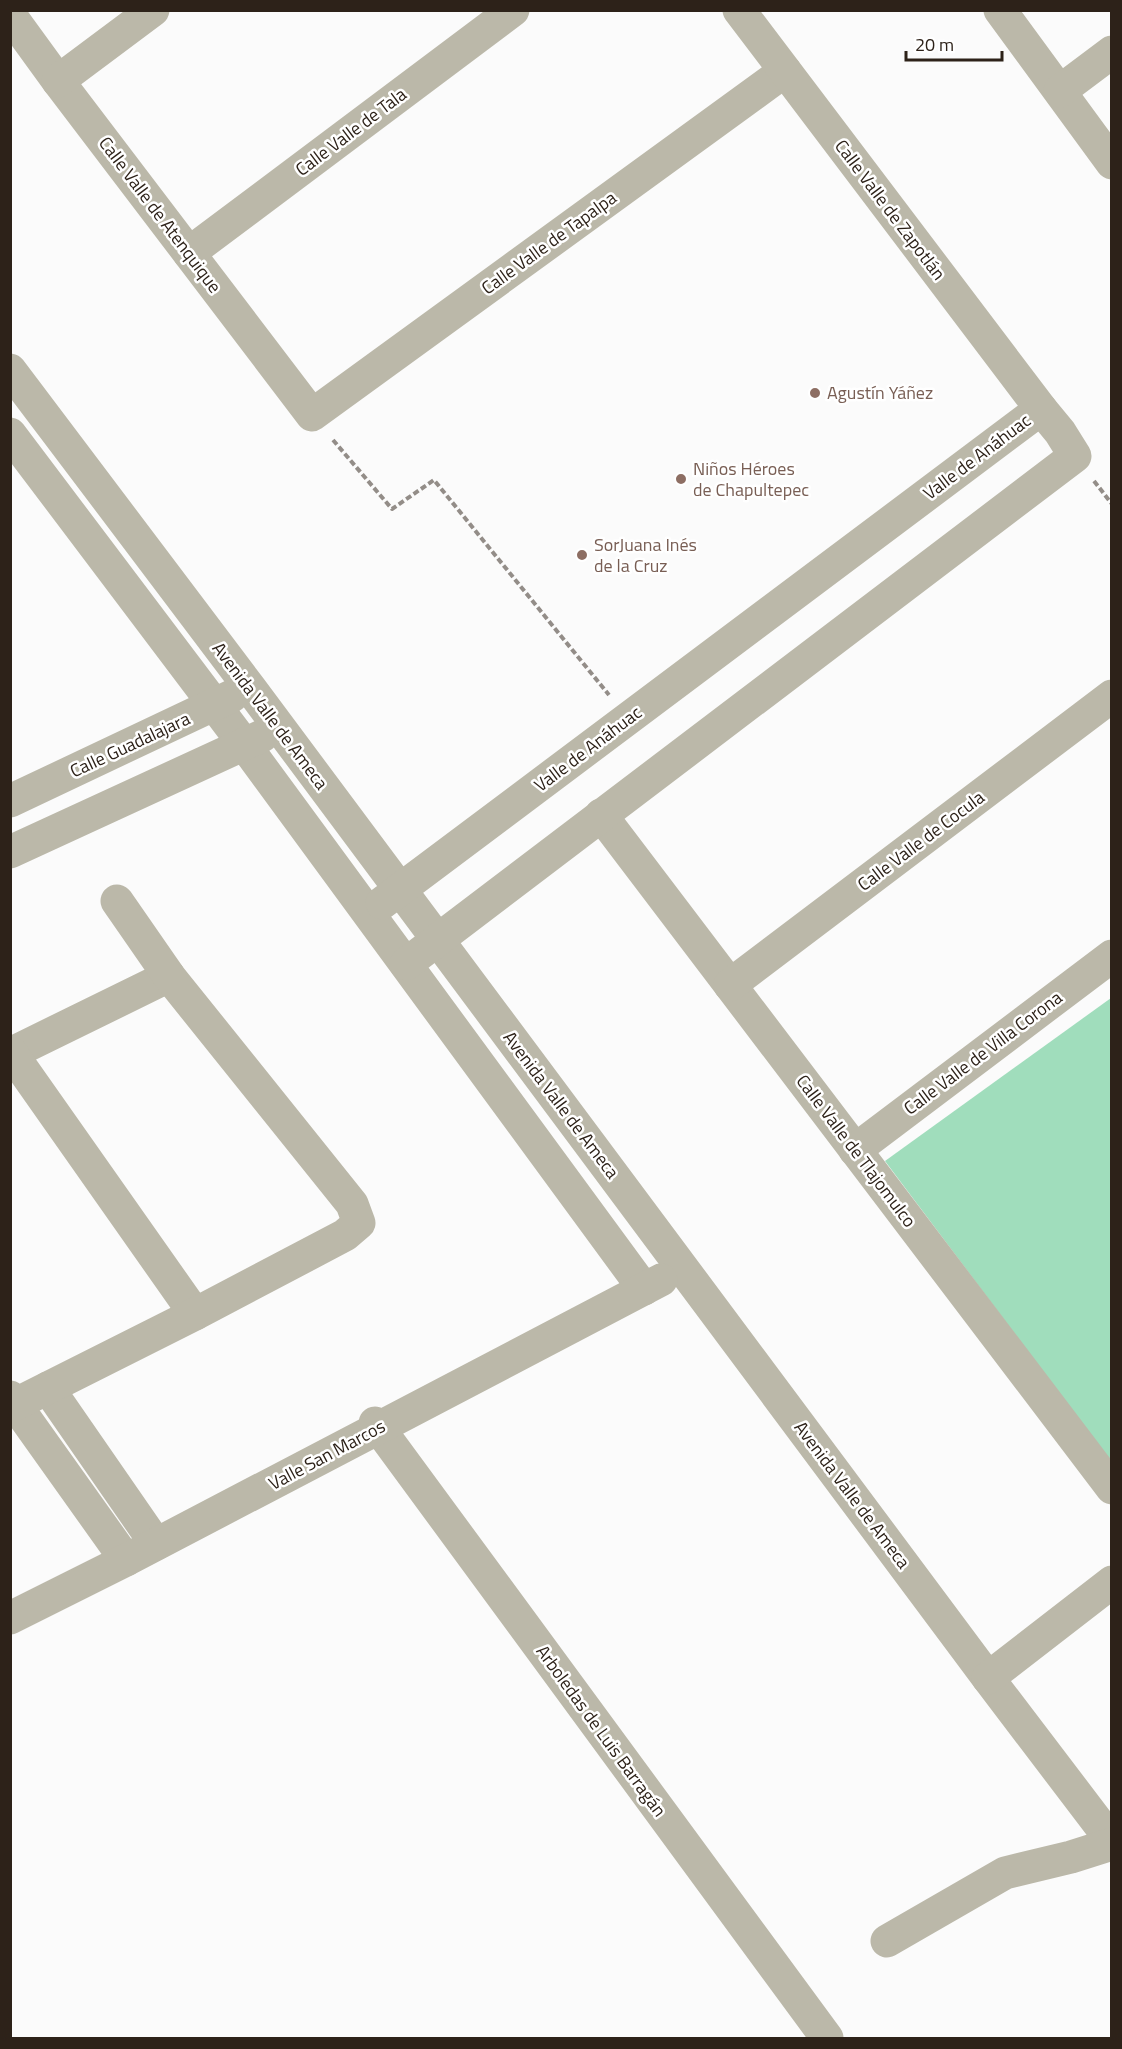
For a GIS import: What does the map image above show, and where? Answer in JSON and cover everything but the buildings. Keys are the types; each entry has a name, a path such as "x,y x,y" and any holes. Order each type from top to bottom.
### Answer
{"street":[{"path":"58,81 153,10"},
{"name":"Calle Valle de Tala","path":"189,253 513,10"},
{"name":"Calle Valle de Zapotlán","path":"739,10 1041,409"},
{"path":"999,10 1112,164"},
{"name":"Calle Valle de Atenquique","path":"10,15 312,415"},
{"path":"1060,91 1112,52"},
{"name":"Calle Valle de Tapalpa","path":"312,415 785,71"},
{"name":"Avenida Valle de Ameca","path":"10,370 1112,1842"},
{"name":"Valle de Anáhuac","path":"369,913 1041,409 1060,432 1075,456 406,964"},
{"path":"10,434 244,744 644,1289"},
{"name":"Calle Guadalajara","path":"10,801 250,688"},
{"name":"Calle Valle de Cocula","path":"730,985 1112,696"},
{"path":"10,852 279,728"},
{"name":"Calle Valle de Tlajomulco","path":"601,815 1112,1488"},
{"path":"117,901 168,976 352,1204 359,1222 345,1235 195,1314 48,1388 12,1402 126,1560"},
{"name":"Calle Valle de Villa Corona","path":"855,1150 1112,956"},
{"path":"168,976 11,1054 195,1314"},
{"name":"Valle San Marcos","path":"10,1618 126,1560 377,1426 684,1269"},
{"path":"48,1388 156,1544"},
{"name":"Arboledas de Luis Barragán","path":"377,1426 827,2038"},
{"path":"988,1678 1112,1582"},
{"path":"887,1941 1005,1873 1071,1857 1112,1842"}],"path":[{"path":"312,415 392,509 434,480 628,719"}],"green space":[{"path":"1111,998 1111,1462 885,1161"}],"place":[{"name":"Agustín Yáñez","path":"815,393"},
{"name":"Niños Héroes de Chapultepec","path":"681,479"},
{"name":"SorJuana Inés de la Cruz","path":"582,555"}]}
